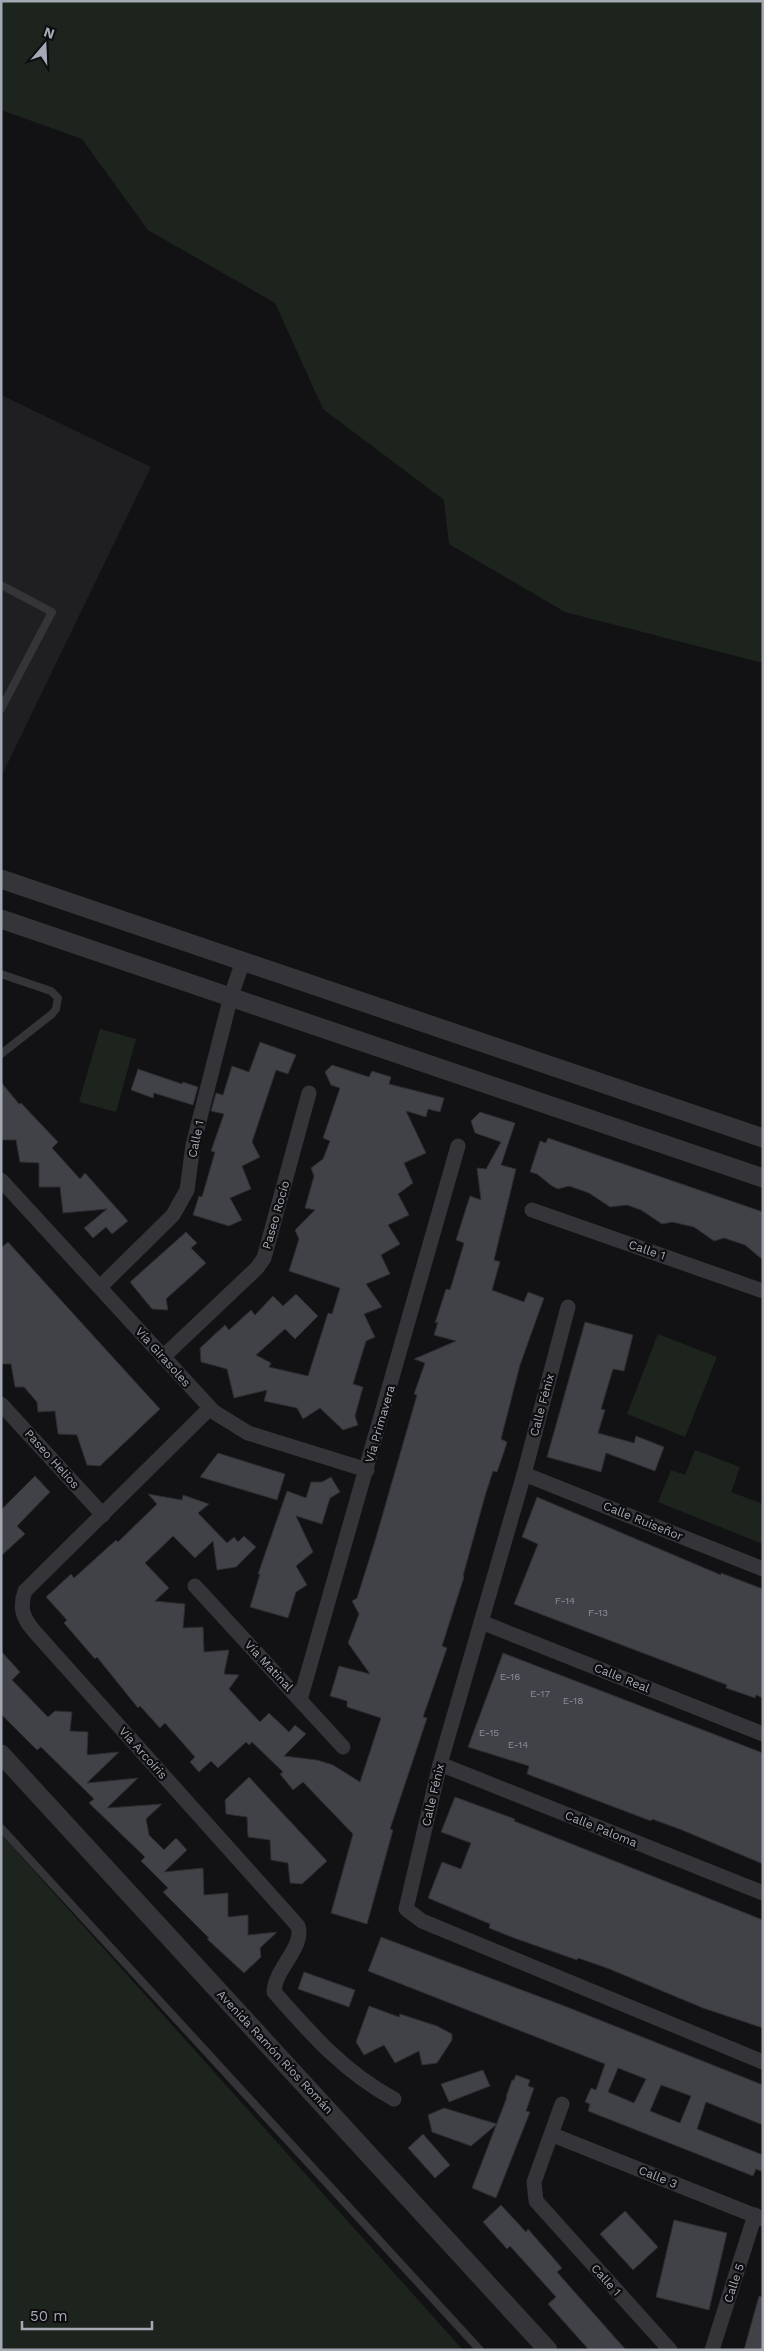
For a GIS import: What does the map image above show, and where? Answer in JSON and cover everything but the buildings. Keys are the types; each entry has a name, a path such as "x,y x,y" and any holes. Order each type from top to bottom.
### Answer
{"street":[{"path":"1,879 763,1138"},
{"path":"1,919 763,1178"},
{"name":"Calle 1","path":"100,1287 173,1215 187,1190 194,1145 231,996 243,961"},
{"name":"Paseo Rocío","path":"163,1357 257,1268 264,1258 309,1093"},
{"name":"Vía Primavera","path":"300,1700 458,1146"},
{"name":"Vía Girasoles","path":"1,1180 210,1408 233,1425 248,1432 367,1470"},
{"name":"Calle 1","path":"532,1210 763,1291"},
{"name":"Calle Fénix","path":"568,1307 524,1474 440,1764 406,1909 422,1921 763,2062"},
{"name":"Paseo Helios","path":"1,1404 103,1515"},
{"name":"Vía Arcoíris","path":"210,1408 25,1591 21,1610 25,1620 298,1926 296,1946 279,1970 274,1982 274,1992 318,2042 357,2076 394,2099"},
{"name":"Calle Ruiseñor","path":"524,1474 763,1569"},
{"name":"Vía Matinal","path":"195,1586 343,1746"},
{"name":"Calle Real","path":"482,1622 763,1734"},
{"name":"Avenida Ramón Ríos Román","path":"1,1754 548,2350"},
{"name":"Calle Paloma","path":"440,1764 763,1893"},
{"path":"553,2134 562,2104"},
{"name":"Calle 1","path":"553,2134 534,2182 536,2201 670,2350"},
{"name":"Calle 3","path":"553,2134 759,2217"},
{"name":"Calle 5","path":"712,2350 759,2217"}],"lane":[{"path":"1,585 52,612 1,709"},
{"path":"1,974 51,990 58,998 56,1009 52,1014 1,1054"},
{"path":"1,1828 480,2350"}],"shaded area":[{"path":"1,1 763,1 763,663 565,612 449,544 444,500 323,409 275,303 148,230 82,139 1,110"},
{"path":"1,395 151,467 1,777"},
{"path":"100,1029 136,1039 116,1112 79,1102"},
{"path":"658,1334 717,1357 685,1437 627,1414"},
{"path":"695,1450 740,1467 731,1492 763,1504 763,1544 658,1502 671,1470 685,1475"},
{"path":"1,1834 463,2350 1,2350"}]}
